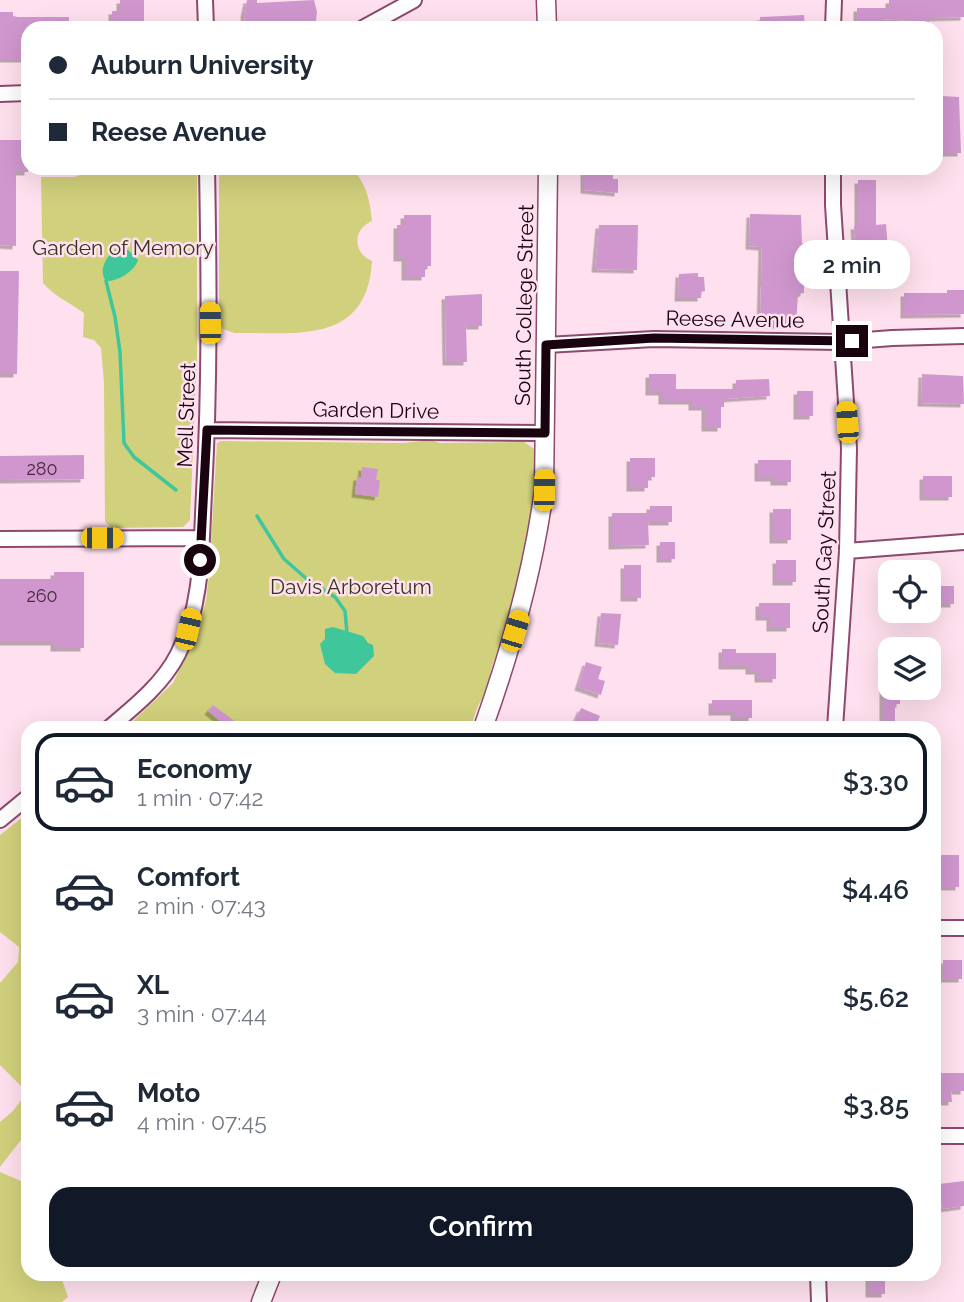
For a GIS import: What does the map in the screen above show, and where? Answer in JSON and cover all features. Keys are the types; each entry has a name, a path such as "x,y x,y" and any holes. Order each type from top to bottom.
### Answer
{"main road":[{"path":"546,0 547,21"},
{"name":"South College Street","path":"485,721 523,606 544,490 548,175"},
{"path":"261,1302 269,1281"}],"street":[{"path":"205,0 206,21"},
{"path":"376,21 414,0"},
{"path":"833,21 834,0"},
{"path":"0,94 21,93"},
{"name":"Mell Street","path":"117,721 152,689 178,655 188,629 199,583 210,338 207,175"},
{"name":"South Gay Street","path":"833,175 849,448 846,551 835,721"},
{"name":"Reese Avenue","path":"546,345 654,338 841,342 964,336"},
{"name":"Garden Drive","path":"207,430 545,433"},
{"path":"0,539 201,538"},
{"path":"846,551 964,542"},
{"path":"0,820 21,803"},
{"path":"941,928 964,928"},
{"path":"941,1136 964,1136"},
{"path":"818,1281 819,1302"}],"green space":[{"name":"Garden of Memory","path":"197,175 197,356 190,520 183,527 112,528 105,522 104,382 101,348 94,340 83,337 84,313 57,296 43,283 41,177"},
{"path":"219,175 357,175 366,192 372,221 365,225 358,235 358,247 372,261 367,288 357,308 342,321 303,332 234,333 223,329 219,321"},
{"name":"Davis Arboretum","path":"430,440 440,443 524,442 534,449 533,493 527,537 508,625 491,670 490,692 480,703 473,721 133,721 173,683 199,627 209,576 217,443 403,443"},
{"path":"21,818 21,1086 0,1065 0,983 18,962 19,947 0,932 0,835"},
{"path":"21,1100 21,1140 0,1167 0,1122"},
{"path":"0,1172 21,1181 21,1281 62,1281 68,1297 62,1302 0,1302"}],"shaded area":[{"path":"116,249 128,250 138,260 125,275 106,281 104,264"},
{"path":"333,627 363,636 373,645 374,656 356,674 335,673 325,664 320,644 325,639 325,629"}],"building":[{"path":"120,0 144,0 144,21 112,21 112,11 120,11"},
{"path":"247,0 257,0 257,3 314,0 317,12 316,21 245,21"},
{"path":"889,0 964,0 964,17 929,18 929,21 857,21 857,8 889,8"},
{"path":"0,12 13,12 13,16 18,17 69,17 69,21 21,21 21,59 0,59"},
{"path":"804,15 804,21 760,21 760,17"},
{"path":"943,96 959,97 961,153 943,153"},
{"path":"0,140 21,140 21,172 16,172 16,246 0,245"},
{"path":"584,175 613,175 613,179 618,179 618,193 584,190"},
{"path":"858,180 876,180 876,225 886,224 889,264 857,266 854,226 858,226"},
{"path":"750,214 801,215 802,243 805,243 804,260 814,260 814,275 804,276 804,293 798,294 796,325 760,325 762,247 749,246"},
{"path":"404,215 431,215 431,266 425,266 425,277 405,277 405,258 397,258 397,225 404,225"},
{"path":"599,225 638,225 637,270 595,269"},
{"path":"0,271 19,271 17,374 0,374"},
{"path":"698,273 698,277 704,277 705,291 701,292 701,298 678,298 679,274"},
{"path":"947,290 964,290 964,314 904,315 904,293 947,293"},
{"path":"482,294 482,326 466,326 467,362 446,362 445,296"},
{"path":"649,374 676,374 676,389 736,389 736,380 769,379 770,396 724,399 724,407 721,407 721,428 705,428 705,407 692,407 692,401 662,401 662,392 649,392"},
{"path":"922,374 963,376 964,404 921,403"},
{"path":"797,391 813,391 813,416 797,416"},
{"path":"84,455 84,479 0,480 0,456"},
{"path":"630,458 655,458 655,477 648,477 648,488 630,488"},
{"path":"758,460 791,460 791,482 758,478"},
{"path":"362,467 378,469 378,497 355,494 357,477 361,477"},
{"path":"923,476 952,476 952,497 923,497"},
{"path":"650,506 672,506 672,522 648,522 649,545 612,546 612,513 650,513"},
{"path":"773,509 791,509 791,540 773,540"},
{"path":"660,542 675,542 675,559 660,559"},
{"path":"776,560 796,560 796,582 776,582"},
{"path":"624,565 641,565 641,598 624,598"},
{"path":"54,572 84,572 84,648 54,648 54,642 0,642 0,579 54,579"},
{"path":"941,586 954,586 954,604 941,604"},
{"path":"759,603 790,603 790,628 770,628 770,617 759,617"},
{"path":"601,613 621,614 618,645 598,643"},
{"path":"722,649 736,649 736,653 776,653 776,679 758,679 758,671 749,671 749,666 722,666"},
{"path":"586,662 602,667 598,679 605,681 601,695 578,687"},
{"path":"712,700 752,700 752,718 734,718 734,712 712,712"},
{"path":"883,700 900,700 900,704 895,704 895,721 883,721"},
{"path":"213,705 235,721 220,721 208,711"},
{"path":"581,708 600,716 598,721 575,721"},
{"path":"941,855 959,855 959,887 941,887"},
{"path":"943,960 962,960 962,979 943,979"},
{"path":"941,1073 964,1073 964,1091 951,1091 952,1102 941,1102"},
{"path":"964,1181 964,1206 942,1209 941,1184"},
{"path":"869,1281 885,1281 885,1294 869,1294"}],"waterway":[{"path":"106,281 120,352 124,443 134,457 176,490"},
{"path":"257,516 284,559 308,580 335,597 345,611 347,633"}],"route":[{"path":"200,560 207,430 545,433 546,345 654,338 852,341"}]}
